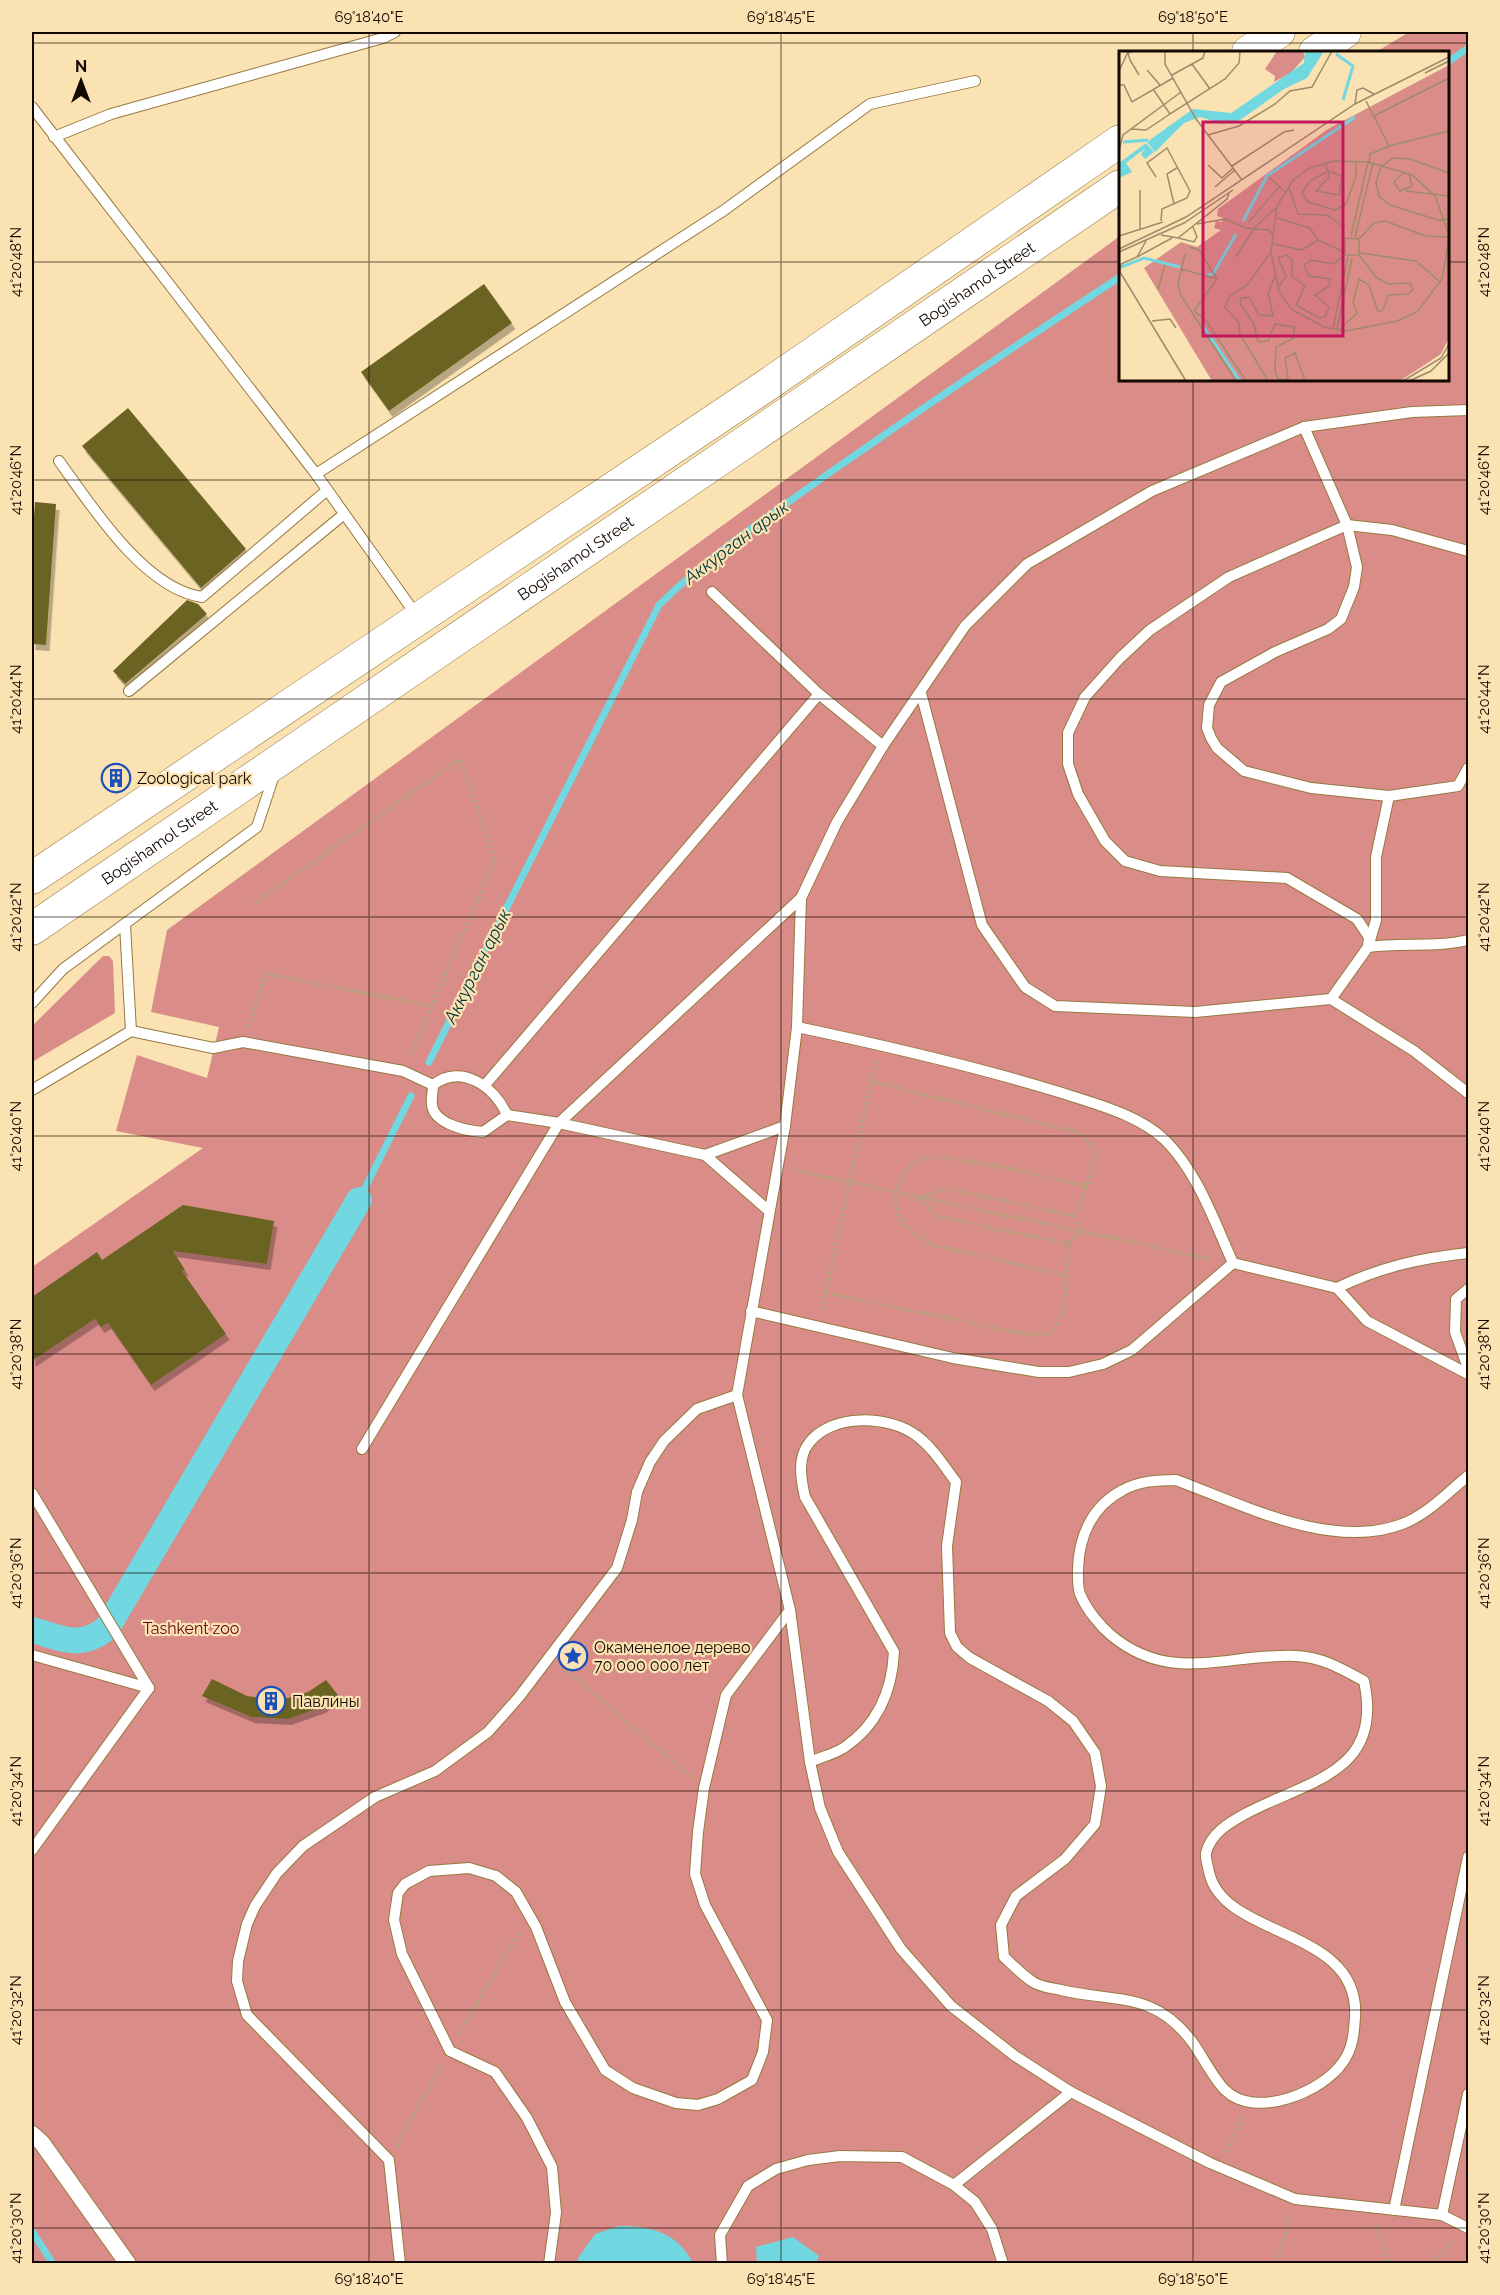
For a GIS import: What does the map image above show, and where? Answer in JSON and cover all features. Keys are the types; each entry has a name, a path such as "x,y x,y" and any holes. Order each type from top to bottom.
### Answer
{"main road":[{"path":"1250,51 1279,32"},
{"path":"1316,51 1345,32"},
{"path":"32,878 767,385 1119,142"},
{"name":"Bogishamol Street","path":"32,929 1119,187"},
{"path":"767,385 764,395 767,405 775,411 787,414"}],"street":[{"path":"32,2134 42,2143 128,2264"}],"lane":[{"path":"54,137 111,114 384,38 395,32"},
{"path":"316,474 723,211 870,104 975,81"},
{"path":"32,107 316,474 419,619"},
{"path":"362,1449 559,1123 801,898 837,822 883,746 965,626 1027,564 1152,491 1304,427 1412,412 1468,410"},
{"path":"1304,427 1347,525 1357,567 1354,587 1341,619 1328,629 1275,652 1221,682 1209,705 1208,728 1217,748 1244,771 1340,793 1389,796 1458,786 1468,768"},
{"path":"59,461 115,538 166,583 201,597 326,491"},
{"path":"129,691 343,515"},
{"path":"1368,947 1369,937 1357,920 1287,878 1160,871 1125,861 1105,841 1086,810 1070,773 1066,754 1068,733 1082,702 1120,658 1150,630 1229,577 1347,525 1392,530 1468,551"},
{"path":"712,592 819,694 883,746"},
{"path":"921,693 982,925 1025,987 1054,1006 1195,1012 1331,999 1414,1051 1468,1093"},
{"path":"485,1085 819,694"},
{"path":"32,1003 63,969 257,827 279,760"},
{"path":"1331,999 1368,947 1376,920 1376,856 1389,796"},
{"path":"801,898 797,1027 778,1167 737,1395 790,1610 810,1762 820,1808 838,1852 868,1902 901,1949 951,2006 1015,2056 1071,2091 1220,2167 1296,2199 1372,2211 1394,2210 1442,2215 1468,2227"},
{"path":"125,925 131,1031"},
{"path":"1368,947 1389,944 1419,946 1468,940"},
{"path":"797,1027 879,1044 1015,1078 1120,1114 1154,1131 1173,1149 1188,1170 1210,1210 1233,1263"},
{"path":"32,1090 131,1031 213,1048 243,1042 403,1071 433,1085"},
{"path":"433,1085 443,1078 458,1076 485,1085 499,1098 507,1114"},
{"path":"433,1085 432,1107 438,1117 468,1131 483,1132 507,1114 705,1155 769,1211"},
{"path":"705,1155 784,1126"},
{"path":"1337,1288 1370,1272 1424,1257 1468,1253"},
{"path":"1233,1263 1337,1288 1367,1321 1468,1374"},
{"path":"751,1311 953,1358 1038,1372 1069,1372 1102,1364 1132,1350 1233,1263"},
{"path":"1468,1289 1456,1299 1455,1332 1468,1368"},
{"path":"400,2264 389,2160 247,2015 237,1981 242,1941 255,1906 277,1873 303,1846 375,1797 435,1771 463,1752 496,1723 550,1657 617,1568 637,1492 650,1462 664,1441 697,1409 737,1395"},
{"path":"810,1762 844,1748 873,1722 888,1691 893,1671 894,1652 805,1497 801,1476 803,1456 809,1443 832,1425 870,1421 895,1425 916,1435 932,1450 956,1482 947,1546 950,1633 957,1647 970,1658 1048,1701 1074,1721 1095,1753 1101,1786 1095,1824 1065,1859 1016,1896 1001,1925 1004,1957 1034,1983 1072,1992 1143,2002 1171,2019 1190,2039 1226,2091 1251,2104 1284,2099 1313,2090 1330,2079 1344,2061 1353,2043 1356,2004 1352,1984 1329,1958 1282,1931 1227,1904 1211,1883 1205,1855 1215,1837 1226,1824 1280,1795 1333,1772 1354,1756 1363,1734 1369,1707 1364,1681 1330,1662 1296,1656 1188,1665 1161,1662 1135,1653 1109,1634 1080,1595 1078,1557 1082,1537 1094,1514 1110,1498 1124,1489 1156,1480 1176,1480 1306,1527 1344,1532 1401,1525 1420,1515 1468,1476"},
{"path":"32,1493 149,1688"},
{"path":"549,2264 556,2213 552,2168 527,2118 495,2072 450,2051 402,1954 394,1920 398,1893 405,1884 429,1871 469,1868 496,1876 516,1892 530,1913 566,2002 605,2070 633,2088 676,2103 698,2105 718,2099 752,2080 763,2052 767,2020 705,1905 695,1874 705,1788 726,1695 790,1610"},
{"path":"32,1655 149,1688"},
{"path":"32,1850 149,1688"},
{"path":"1394,2210 1468,1857"},
{"path":"954,2185 1071,2091"},
{"path":"1442,2215 1468,2094"},
{"path":"723,2264 720,2235 748,2186 776,2169 808,2160 840,2156 902,2157 954,2185 975,2202 986,2220 1003,2264"}],"path":[{"path":"255,903 460,759 495,860 403,1071"},
{"path":"243,1042 266,974 431,1006"},
{"path":"818,1325 851,1183 879,1044"},
{"path":"872,1082 1081,1133 1096,1151 1087,1186 1075,1216 1080,1231"},
{"path":"1064,1275 929,1244 904,1225 897,1210 895,1192 906,1171 919,1159 942,1157 988,1164 1087,1186"},
{"path":"778,1167 1233,1263"},
{"path":"921,1199 944,1188 1075,1216"},
{"path":"921,1199 936,1216 1068,1244"},
{"path":"826,1293 1029,1335 1052,1333 1064,1310 1064,1275 1068,1244 1080,1231"},
{"path":"550,1657 705,1788"},
{"path":"1220,2167 1234,2132 1251,2104"},
{"path":"1276,2264 1296,2199"},
{"path":"1372,2211 1390,2264"},
{"path":"1422,2264 1440,2256 1468,2227"}],"green space":[{"name":"Tashkent zoo","path":"1409,32 1468,32 1468,2263 32,2263 32,1267 203,1148 116,1131 137,1055 207,1078 219,1027 151,1012 167,930 1119,237 1119,381 1449,381 1449,51 1378,51"},
{"path":"103,956 109,956 113,961 115,1013 32,1062 32,1026"}],"water":[{"path":"619,2226 662,2233 680,2245 693,2263 578,2263 578,2258 595,2234"},
{"path":"793,2237 819,2256 816,2263 757,2263 756,2247"}],"building":[{"path":"484,284 512,323 389,411 361,372"},
{"path":"128,408 246,549 201,588 82,446"},
{"path":"35,502 56,504 46,645 32,644 32,545"},
{"path":"187,600 198,604 207,614 125,684 113,671"},
{"path":"183,1205 274,1221 267,1264 173,1251 185,1270 182,1271 226,1334 151,1385 108,1323 101,1327 95,1319 32,1361 32,1297 97,1252 102,1260"},
{"name":"Павлины","path":"212,1679 247,1696 268,1699 288,1698 308,1692 326,1680 338,1695 322,1707 288,1719 251,1717 202,1696"}],"waterway":[{"name":"Аккурган арык","path":"1449,61 1468,48"},
{"name":"Аккурган арык","path":"429,1062 659,605 718,553 761,522 935,400 1119,278"},
{"name":"Аккурган арык","path":"359,1200 411,1096"},
{"path":"32,1630 62,1639 79,1640 88,1639 107,1628 359,1200"},
{"path":"32,2231 53,2264"}],"place":[{"name":"Zoological park","path":"116,778"},
{"name":"Окаменелое дерево 70 000 000 лет","path":"573,1656"},
{"name":"Павлины","path":"271,1701"}]}
